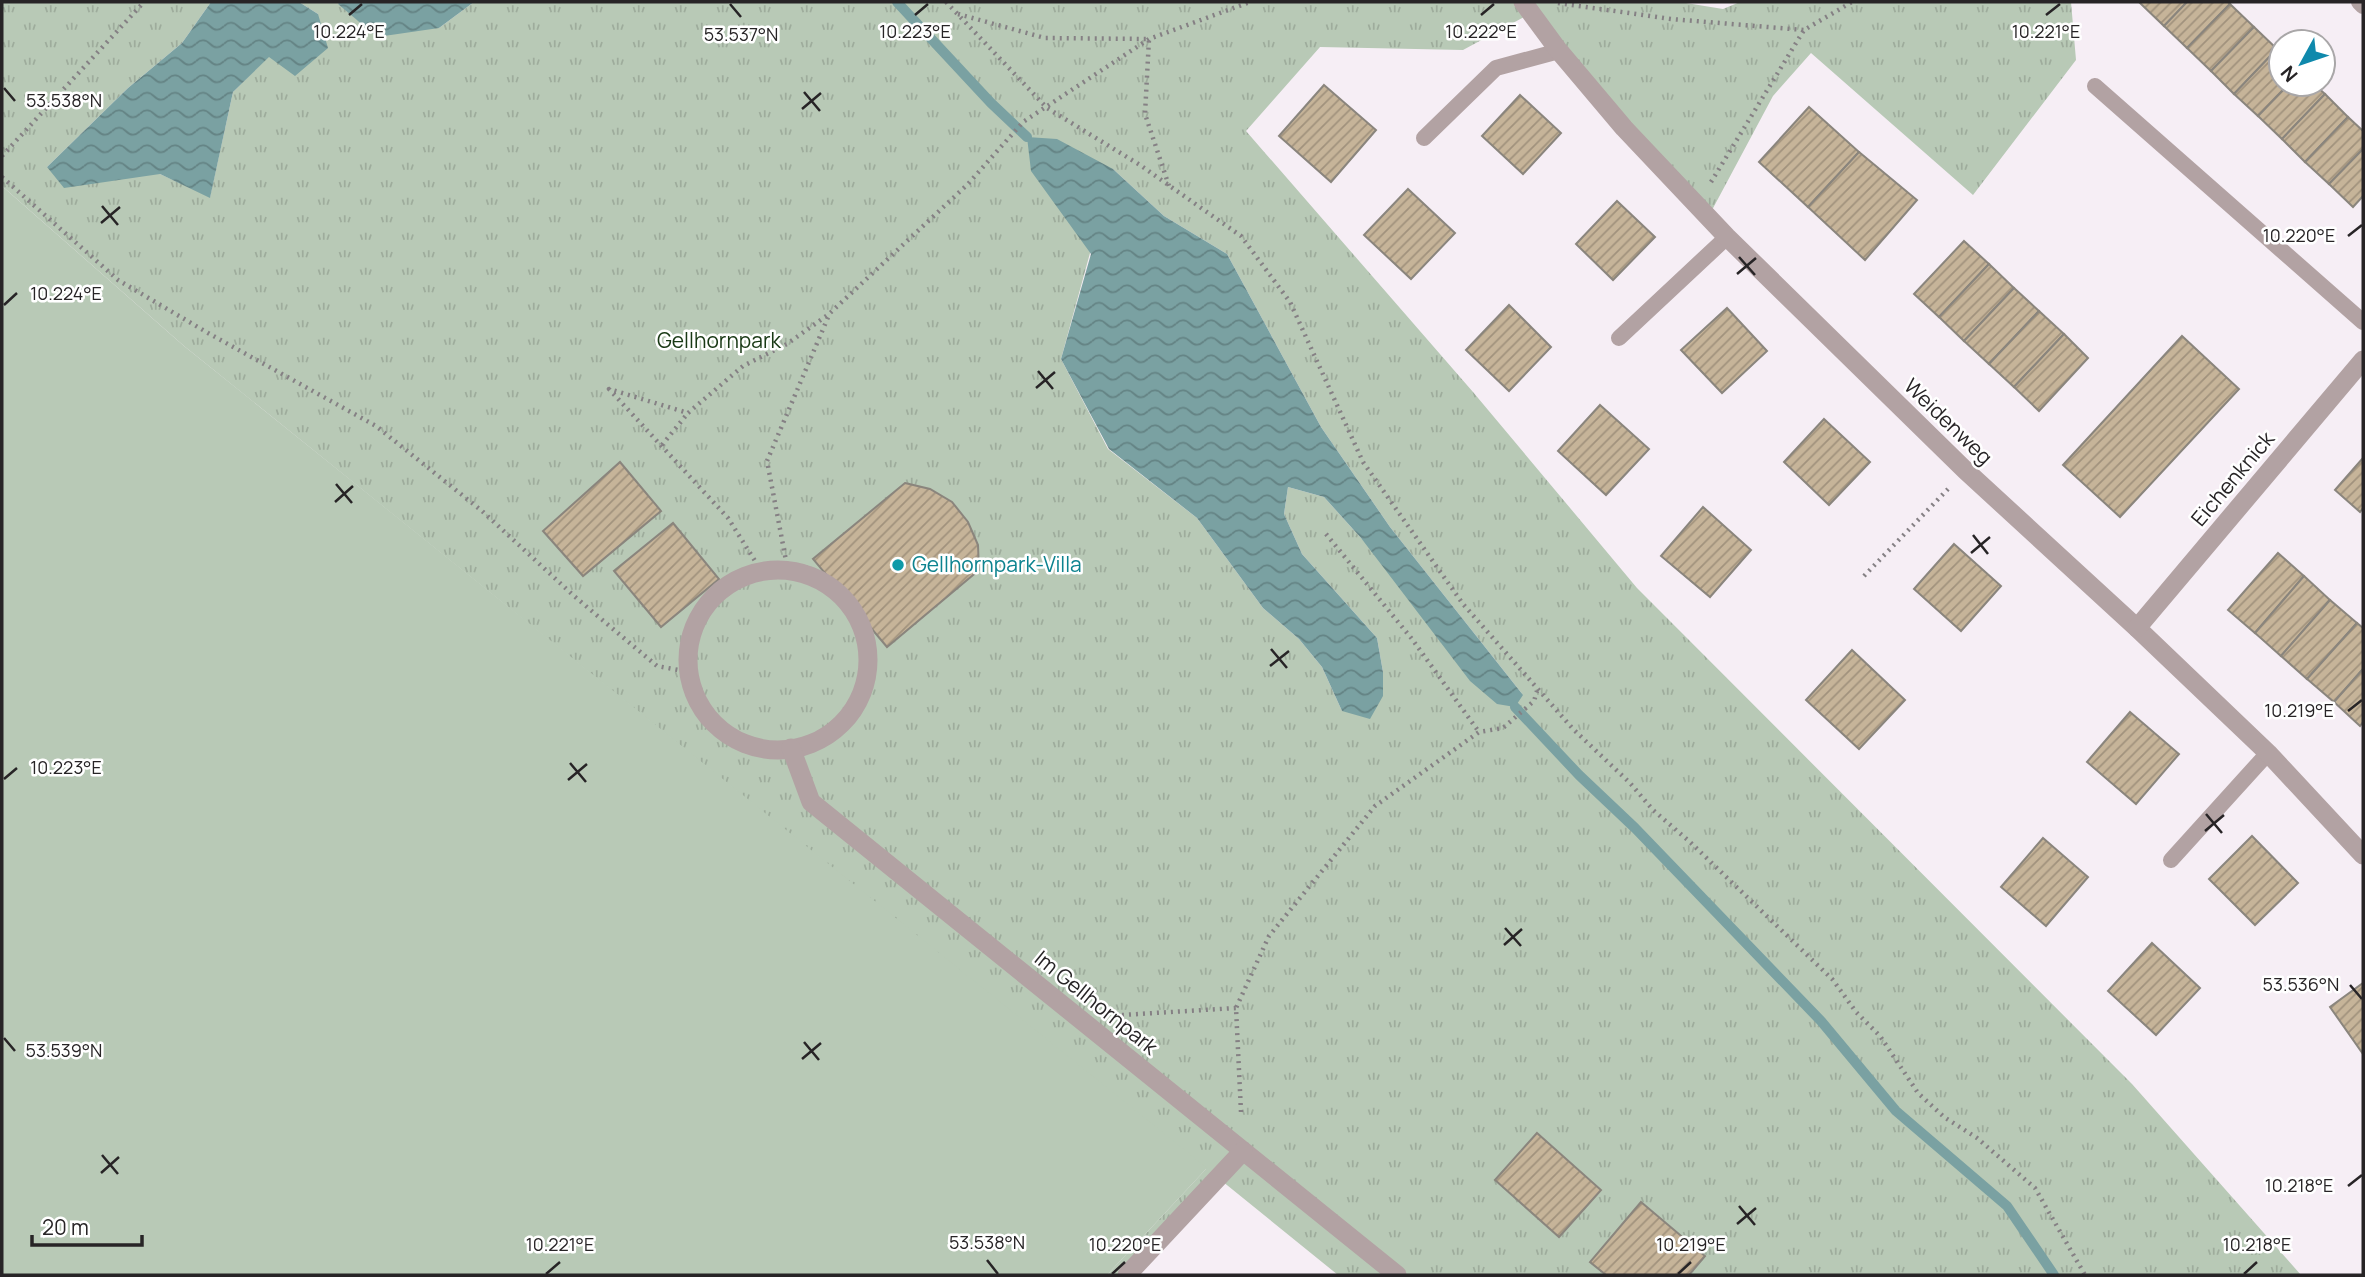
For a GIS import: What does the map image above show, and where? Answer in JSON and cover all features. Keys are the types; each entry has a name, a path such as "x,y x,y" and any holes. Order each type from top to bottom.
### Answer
{"street":[{"name":"Weidenweg","path":"1523,2 1559,51 1624,128 1727,237 1965,470 2268,753 2363,855"},
{"name":"Eichenknick","path":"2137,628 2363,360"},
{"path":"781,570 812,576 838,593 857,617 868,647 867,679 855,708 834,731 807,746 776,751 748,745 723,732 703,711 691,685 689,672 688,657 693,629 706,605 727,585 753,573 781,570"},
{"name":"Im Gellhornpark","path":"791,748 811,802 1397,1275"},
{"path":"1127,1275 1243,1151"}],"lane":[{"path":"2359,2 2363,6"},
{"path":"1424,138 1496,68 1559,51"},
{"path":"2095,86 2363,322"},
{"path":"1619,338 1727,237"},
{"path":"2171,860 2268,753"}],"path":[{"path":"2,156 144,2"},
{"path":"946,2 1047,108 1140,165 1241,236 1290,302 1363,462 1463,604 1573,729 1630,783 1653,810 1833,980 1856,1012 1880,1036 1918,1093 1944,1117 1977,1138 2035,1188 2085,1275"},
{"path":"662,445 688,413 743,366 787,344 829,314 968,184 1023,122 1149,39 1250,2"},
{"path":"1552,2 1671,19 1804,30"},
{"path":"1697,205 1804,30 1852,2"},
{"path":"957,14 1045,38 1149,39"},
{"path":"1149,39 1145,114 1169,186"},
{"path":"2,177 118,280 376,426 482,510 574,596 657,666 689,672"},
{"path":"788,571 767,461 829,314"},
{"path":"688,413 609,389 728,518 762,572"},
{"path":"1864,576 1965,470"},
{"path":"1326,534 1412,639 1479,732"},
{"path":"1243,1151 1236,1008 1269,936 1375,806 1479,732 1503,728 1534,701 1537,690"},
{"path":"1078,1018 1236,1008"}],"green space":[{"name":"Gellhornpark","path":"2,2 211,2 182,43 128,88 47,167 160,174 210,197 233,92 269,56 318,14 299,2 339,2 338,4 439,28 474,2 1680,2 1723,9 1740,2 2071,2 2076,60 1973,195 1811,53 1773,96 1704,225 1524,17 1463,50 1320,47 1246,131 1473,392 1637,588 2132,1084 2301,1275 1338,1275 1217,1177 1125,1275 1107,1275 1206,1169 184,346 2,186","holes":["1113,169 1164,216 1227,254 1321,427 1390,527 1523,695 1361,538 1324,497 1288,487 1284,514 1302,554 1377,638 1383,672 1342,711 1322,667 1299,639 1263,608 1197,518 1108,449 1061,359"]},
{"path":"2,186 184,346 1207,1168 1107,1275 2,1275"}],"water":[{"path":"211,2 299,2 318,14 328,48 295,76 269,57 233,92 210,198 160,174 64,188 47,167 128,88 182,43"},
{"path":"474,2 439,28 377,37 338,4"},
{"path":"1027,137 1057,139 1113,169 1164,216 1227,254 1321,427 1390,527 1523,695 1515,707 1497,704 1470,681 1361,538 1324,497 1288,487 1284,514 1302,554 1377,638 1383,672 1383,696 1370,719 1342,711 1322,667 1299,639 1263,608 1197,518 1109,449 1061,359 1091,254 1031,171"}],"building":[{"path":"2187,2 2164,26 2140,3"},
{"path":"2187,2 2230,4 2187,48 2164,26"},
{"path":"2230,4 2254,27 2211,71 2187,48"},
{"path":"2254,27 2267,39 2267,59 2234,94 2211,71"},
{"path":"2267,59 2267,98 2275,98 2258,116 2234,94"},
{"path":"1324,85 1376,130 1331,182 1279,136"},
{"path":"1520,95 1561,133 1523,174 1482,136"},
{"path":"2275,98 2321,98 2282,139 2258,116"},
{"path":"2321,98 2329,98 2348,117 2305,162 2282,139"},
{"path":"1809,107 1859,152 1808,207 1759,162"},
{"path":"2348,117 2363,131 2363,149 2329,184 2305,162"},
{"path":"2363,149 2363,196 2353,207 2329,184"},
{"path":"1859,152 1917,200 1865,260 1808,207"},
{"path":"1408,189 1455,233 1411,279 1364,235"},
{"path":"1617,201 1655,237 1613,280 1576,244"},
{"path":"1964,241 1989,264 1939,317 1914,294"},
{"path":"1989,264 2014,288 1964,341 1939,317"},
{"path":"2014,288 2039,311 1989,364 1964,341"},
{"path":"1509,305 1551,347 1509,391 1466,350"},
{"path":"1727,308 1767,351 1722,393 1681,350"},
{"path":"2039,311 2064,334 2014,387 1989,364"},
{"path":"2064,334 2088,358 2039,411 2014,387"},
{"path":"2182,336 2239,389 2120,517 2063,465"},
{"path":"1600,405 1649,449 1606,495 1558,451"},
{"path":"1824,419 1870,462 1829,505 1784,462"},
{"path":"2363,458 2363,508 2360,512 2335,490"},
{"path":"620,462 661,511 583,576 543,531"},
{"name":"Gellhornpark-Villa","path":"905,483 930,489 952,502 968,522 978,545 979,570 887,647 813,559"},
{"path":"1703,507 1751,550 1710,597 1661,556"},
{"path":"673,523 719,579 661,627 614,571"},
{"path":"1954,544 2001,586 1961,631 1914,589"},
{"path":"2278,553 2304,576 2255,633 2228,610"},
{"path":"2304,576 2330,600 2281,656 2255,633"},
{"path":"2330,600 2357,623 2307,679 2281,656"},
{"path":"2357,623 2363,628 2363,669 2334,702 2307,679"},
{"path":"1852,650 1905,700 1859,749 1806,700"},
{"path":"2363,669 2363,722 2360,726 2334,702"},
{"path":"2130,712 2179,754 2136,804 2087,762"},
{"path":"2252,836 2298,883 2255,925 2209,879"},
{"path":"2043,838 2088,877 2046,926 2001,887"},
{"path":"2152,943 2200,988 2156,1035 2108,991"},
{"path":"2363,983 2363,1054 2330,1007"},
{"path":"1537,1133 1601,1190 1559,1237 1495,1180"},
{"path":"1641,1202 1705,1256 1689,1275 1606,1275 1590,1262"}],"waterway":[{"path":"897,2 991,103 1027,137"},
{"path":"1515,707 1821,1021 1896,1111 2007,1206 2054,1275"}],"place":[{"name":"Gellhornpark-Villa","path":"898,565"}]}
